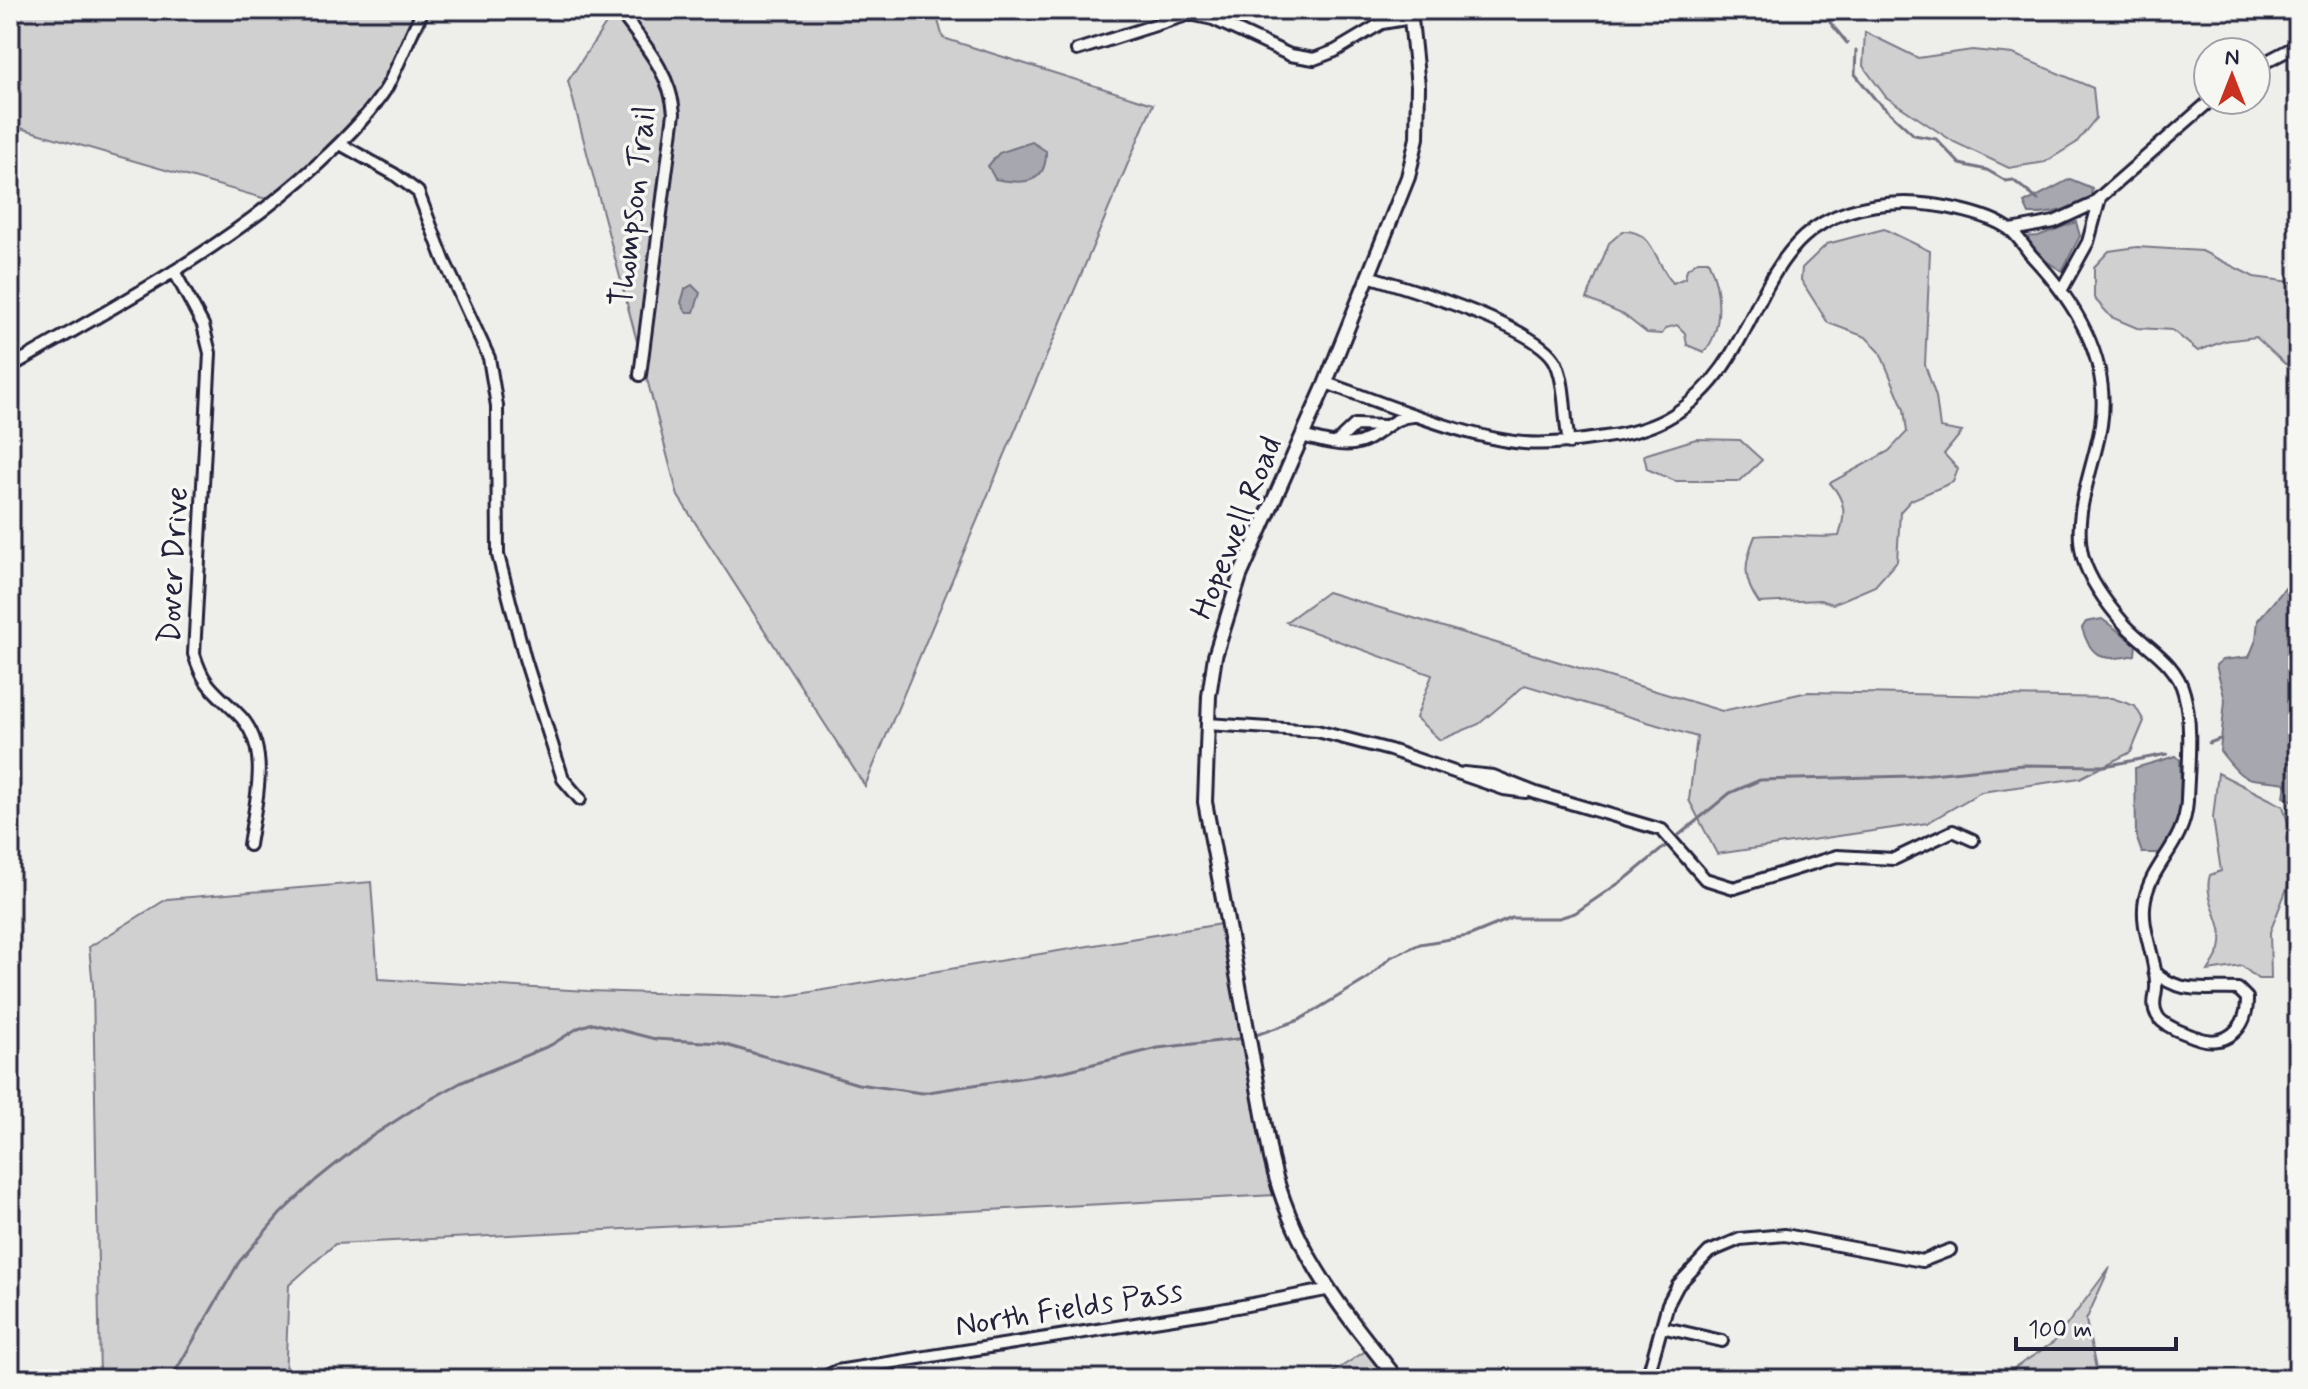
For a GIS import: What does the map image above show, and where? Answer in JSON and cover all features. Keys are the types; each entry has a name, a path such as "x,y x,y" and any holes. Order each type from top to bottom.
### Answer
{"street":[{"path":"10,367 174,271 281,198 340,144 386,88 423,10"},
{"name":"Thompson Trail","path":"619,10 665,76 674,113 640,375"},
{"path":"1077,50 1190,14 1213,19 1290,55 1314,59 1325,57 1382,23 1411,14"},
{"name":"Hopewell Road","path":"1397,1379 1326,1290 1304,1252 1286,1211 1271,1158 1205,802 1207,724 1215,656 1227,612 1326,383 1408,177 1417,138 1417,59 1411,14"},
{"path":"2272,59 2298,45"},
{"path":"1326,383 1484,435 1522,443 1569,443 1628,434 1672,416 1712,384 1790,247 1831,215 1882,203 1930,203 2011,230 2054,222 2091,205 2193,116"},
{"path":"340,144 394,174 418,192 444,260 489,358 496,390 496,523 501,571 563,779 580,799"},
{"path":"2062,289 2088,242 2101,196"},
{"path":"2011,230 2062,289 2090,338 2101,375 2102,421 2080,513 2083,559 2102,595 2128,628 2163,657 2184,691 2187,740 2184,827 2145,898 2147,946 2154,971 2155,1012 2161,1021 2200,1040 2227,1036 2242,1028 2247,1020 2247,998 2238,989 2193,990 2175,987 2154,971"},
{"name":"Dover Drive","path":"174,271 203,325 210,353 194,654 202,681 239,714 253,734 260,759 249,845"},
{"path":"1368,276 1460,307 1547,349 1557,365 1569,443"},
{"path":"1302,436 1354,444 1372,437 1401,416 1425,416"},
{"path":"1336,443 1355,425 1385,426"},
{"path":"1207,724 1317,731 1464,773 1493,776 1536,793 1662,830 1705,879 1734,888 1837,856 1894,859 1953,831 1973,840"},
{"path":"1647,1379 1661,1327 1678,1285 1709,1252 1740,1239 1785,1235 1922,1261 1950,1250"},
{"name":"North Fields Pass","path":"820,1379 837,1371 1205,1313 1326,1290"},
{"path":"1661,1327 1722,1341"}],"shaded area":[{"path":"10,10 430,10 424,27 358,123 273,201 10,125"},
{"path":"615,10 935,10 943,38 1153,104 865,786 678,496 568,81"},
{"path":"1865,32 1918,58 1972,50 2013,54 2093,88 2096,118 2076,143 2045,162 2009,168 1954,142 1886,97 1863,66"},
{"path":"1032,142 1046,151 1042,171 1037,177 1023,182 995,179 988,166 999,153"},
{"path":"2070,179 2092,188 2091,198 2061,210 2029,214 2024,203"},
{"path":"2076,222 2080,236 2062,271 2046,261 2024,237 2038,236"},
{"path":"1884,229 1930,251 1925,365 1936,397 1940,428 1962,432 1944,454 1958,469 1953,482 1911,500 1900,512 1897,561 1875,586 1833,604 1820,600 1759,603 1746,571 1755,536 1839,536 1843,508 1830,483 1889,451 1907,432 1904,409 1880,352 1866,337 1828,323 1801,280 1802,268 1827,244"},
{"path":"1623,231 1634,232 1648,242 1673,283 1685,278 1687,269 1698,261 1708,261 1716,283 1718,308 1715,332 1704,352 1687,345 1685,333 1677,325 1666,328 1662,334 1647,333 1624,315 1587,299 1609,243"},
{"path":"2137,247 2202,251 2254,277 2298,283 2298,365 2285,364 2256,337 2224,341 2198,351 2172,330 2137,328 2111,317 2094,298 2094,267 2109,251"},
{"path":"692,285 700,293 694,312 686,312 681,303 685,289"},
{"path":"1696,439 1740,440 1762,460 1740,481 1675,481 1647,469 1644,455"},
{"path":"2298,573 2298,803 2284,797 2286,783 2248,778 2236,770 2220,751 2225,700 2216,665 2222,660 2249,657 2256,640 2258,620"},
{"path":"1327,592 1722,711 1808,692 2112,698 2135,706 2144,721 2131,752 2080,778 1981,792 1927,823 1717,854 1689,800 1697,737 1525,685 1479,724 1440,740 1416,718 1432,675 1286,622"},
{"path":"2102,619 2136,644 2135,655 2107,658 2095,652 2082,628 2086,622"},
{"path":"2176,756 2180,760 2181,797 2174,832 2162,853 2142,853 2136,836 2135,768"},
{"path":"2218,773 2283,806 2292,837 2291,878 2270,932 2271,979 2258,979 2242,966 2208,971 2219,952 2221,939 2208,884 2210,875 2221,871 2213,818"},
{"path":"371,882 378,979 588,991 781,997 1221,924 1275,1195 335,1244 289,1285 285,1379 100,1379 93,986 89,947 167,899"},
{"path":"2110,1267 2086,1320 2098,1379 1998,1379 2054,1342"},
{"path":"1373,1346 1396,1379 1323,1379"}],"waterway":[{"path":"1820,10 1847,43"},
{"path":"1856,50 1855,74 1875,99 1914,135 1936,139 1960,164 1987,170 2006,181 2013,180 2038,200"},
{"path":"2209,743 2220,739"},
{"path":"1253,1036 1299,1020 1367,979 1391,957 1420,944 1468,936 1512,918 1559,918 1575,913 1628,877 1730,793 1760,780 1911,776 2023,765 2104,766 2167,754"},
{"path":"171,1379 239,1262 281,1213 316,1180 366,1140 420,1105 462,1082 551,1045 578,1028 593,1023 655,1039 719,1043 858,1084 922,1093 1065,1071 1158,1048 1246,1038"}]}
